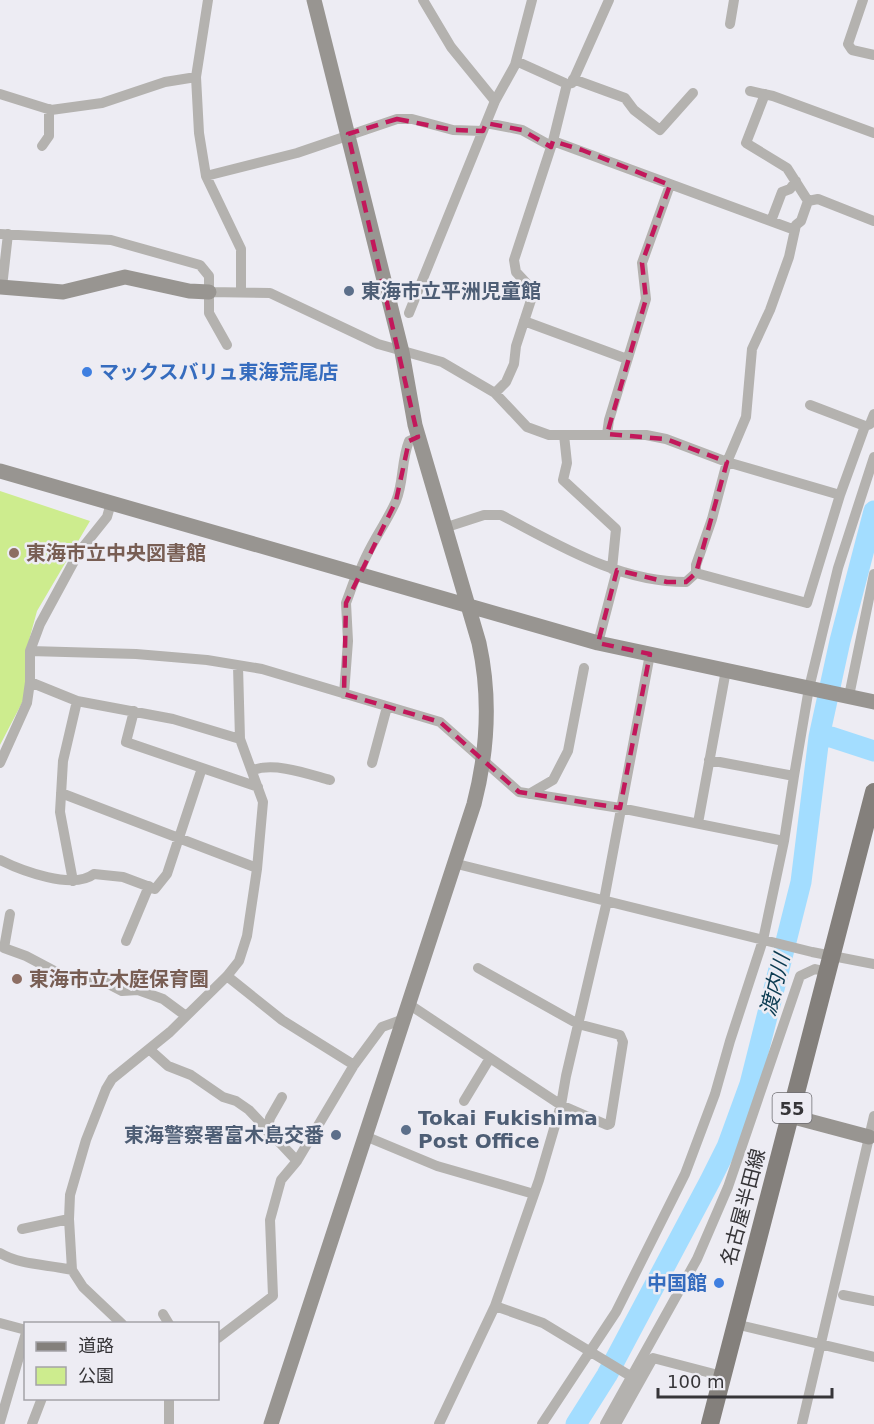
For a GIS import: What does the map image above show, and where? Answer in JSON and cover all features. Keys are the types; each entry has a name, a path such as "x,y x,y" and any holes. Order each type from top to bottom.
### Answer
{"main road":[{"name":"名古屋半田線","path":"710,1424 874,792"}],"street":[{"path":"208,0 196,77 198,133 206,176 241,249 241,291"},
{"path":"271,1424 474,804 484,760 488,713 485,671 447,528 418,436 402,352 314,0"},
{"path":"423,0 451,47 495,101"},
{"path":"409,313 495,101 516,61 532,0"},
{"path":"495,393 506,382 514,364 516,346 531,300 529,286 516,272 514,260 570,81 609,0"},
{"path":"730,24 734,0"},
{"path":"863,0 848,44 852,50 874,55"},
{"path":"516,61 625,98 634,110 660,130 693,93"},
{"path":"0,94 49,109 102,103 165,82 196,77"},
{"path":"750,91 765,94 874,133"},
{"path":"765,94 746,143 752,149 778,160 796,181 808,201"},
{"path":"42,146 49,136 49,109"},
{"path":"206,176 297,153 397,119 412,119 453,130 484,127 522,130 552,143 795,230"},
{"path":"771,221 782,192 790,189 796,181"},
{"path":"607,434 609,420 646,299 642,263 670,185"},
{"path":"808,201 818,199 874,220"},
{"path":"447,528 484,515 501,515 614,570 667,582 686,582 696,573 696,565 712,519 727,462 746,417 752,349 770,310 789,257 795,230 808,201"},
{"path":"227,345 209,314 209,292 209,276 200,265 164,253 111,240 4,234 1,287 63,292 125,277 189,291 209,292 260,291 278,296 378,344 442,362 495,393 526,427 549,435 646,435 666,439 727,462 840,495"},
{"path":"524,321 627,358"},
{"path":"810,405 865,426"},
{"path":"696,573 807,603 840,495 865,426 870,424 874,414"},
{"path":"564,435 567,463 563,480 616,529 614,570 598,643"},
{"path":"344,694 348,641 346,603 358,573 396,501 402,482 404,456 409,441 418,436"},
{"path":"542,1424 594,1353 616,1312 685,1173 716,1094 730,1041 763,940 784,841 809,688 838,568 874,457"},
{"path":"0,471 598,643 874,702"},
{"path":"0,763 27,703 30,651 40,624 78,552 107,517 111,503"},
{"path":"846,696 874,574"},
{"path":"30,651 136,654 262,669 440,722 514,789 529,794 620,808 784,841"},
{"path":"440,1424 495,1306 534,1194 561,1105 605,901 620,808 650,654"},
{"path":"121,1322 83,1287 72,1270 69,1219 72,1185 88,1133 106,1089 128,1065 149,1050 227,976 239,961 247,936 257,868 262,802 253,770 240,739 237,666"},
{"path":"529,794 553,780 568,751 584,668"},
{"path":"698,823 726,670"},
{"path":"30,682 77,701 134,711 240,739"},
{"path":"73,881 60,812 63,761 77,701"},
{"path":"372,763 387,707"},
{"path":"134,711 126,742 258,787"},
{"path":"709,760 794,776"},
{"path":"253,770 260,767 301,772 330,780"},
{"path":"0,860 24,872 73,881 85,881 94,874 123,877 155,888 167,874 202,768"},
{"path":"61,793 257,868"},
{"path":"453,863 812,952 830,964"},
{"path":"126,941 149,886"},
{"path":"10,914 4,948 26,956 60,974 101,980 122,991 138,990 163,999 186,1016"},
{"path":"605,1424 697,1259 728,1187 800,976 830,964 874,964"},
{"path":"407,1012 490,1058 561,1105 607,1125 610,1124 623,1042 620,1035 578,1024 478,968"},
{"path":"227,976 282,1020 354,1065"},
{"path":"219,1337 273,1296 275,1281 270,1220 281,1179 297,1161 354,1065 382,1027 407,1012"},
{"path":"149,1050 168,1066 191,1075 223,1097 236,1101 249,1110 297,1161"},
{"path":"464,1101 490,1058"},
{"path":"267,1131 270,1118 282,1097"},
{"path":"790,1116 871,1138"},
{"path":"802,1424 871,1138 874,1116"},
{"path":"365,1136 437,1166 534,1194"},
{"path":"22,1229 69,1219"},
{"path":"0,1253 33,1265 72,1270"},
{"path":"843,1295 874,1302"},
{"path":"495,1306 543,1323 632,1377"},
{"path":"0,1323 24,1330"},
{"path":"735,1324 874,1358"},
{"path":"0,1422 24,1338"},
{"path":"616,1424 653,1358 722,1376"},
{"path":"32,1424 41,1400"},
{"path":"169,1400 169,1424"}],"highlighted area":[{"path":"397,119 453,130 483,131 486,123 522,130 551,147 553,141 582,150 670,185 642,263 646,299 607,434 666,439 727,462 696,573 686,582 667,582 617,570 598,643 650,654 620,808 519,792 440,722 344,694 346,603 396,501 409,441 418,437 348,134"}],"green space":[{"path":"0,491 90,521 37,611 28,644 25,697 0,745"}],"waterway":[{"name":"渡内川","path":"576,1424 607,1375 710,1181 727,1147 750,1084 801,882 819,737 840,641 874,511"},
{"path":"819,737 831,737 874,751"}],"place":[{"name":"東海市立平洲児童館","path":"349,291"},
{"name":"マックスバリュ東海荒尾店","path":"87,372"},
{"name":"東海市立中央図書館","path":"14,553"},
{"name":"東海市立木庭保育園","path":"17,979"},
{"name":"Tokai Fukishima Post Office","path":"406,1130"},
{"name":"東海警察署富木島交番","path":"336,1135"},
{"name":"中国館","path":"719,1283"}]}
